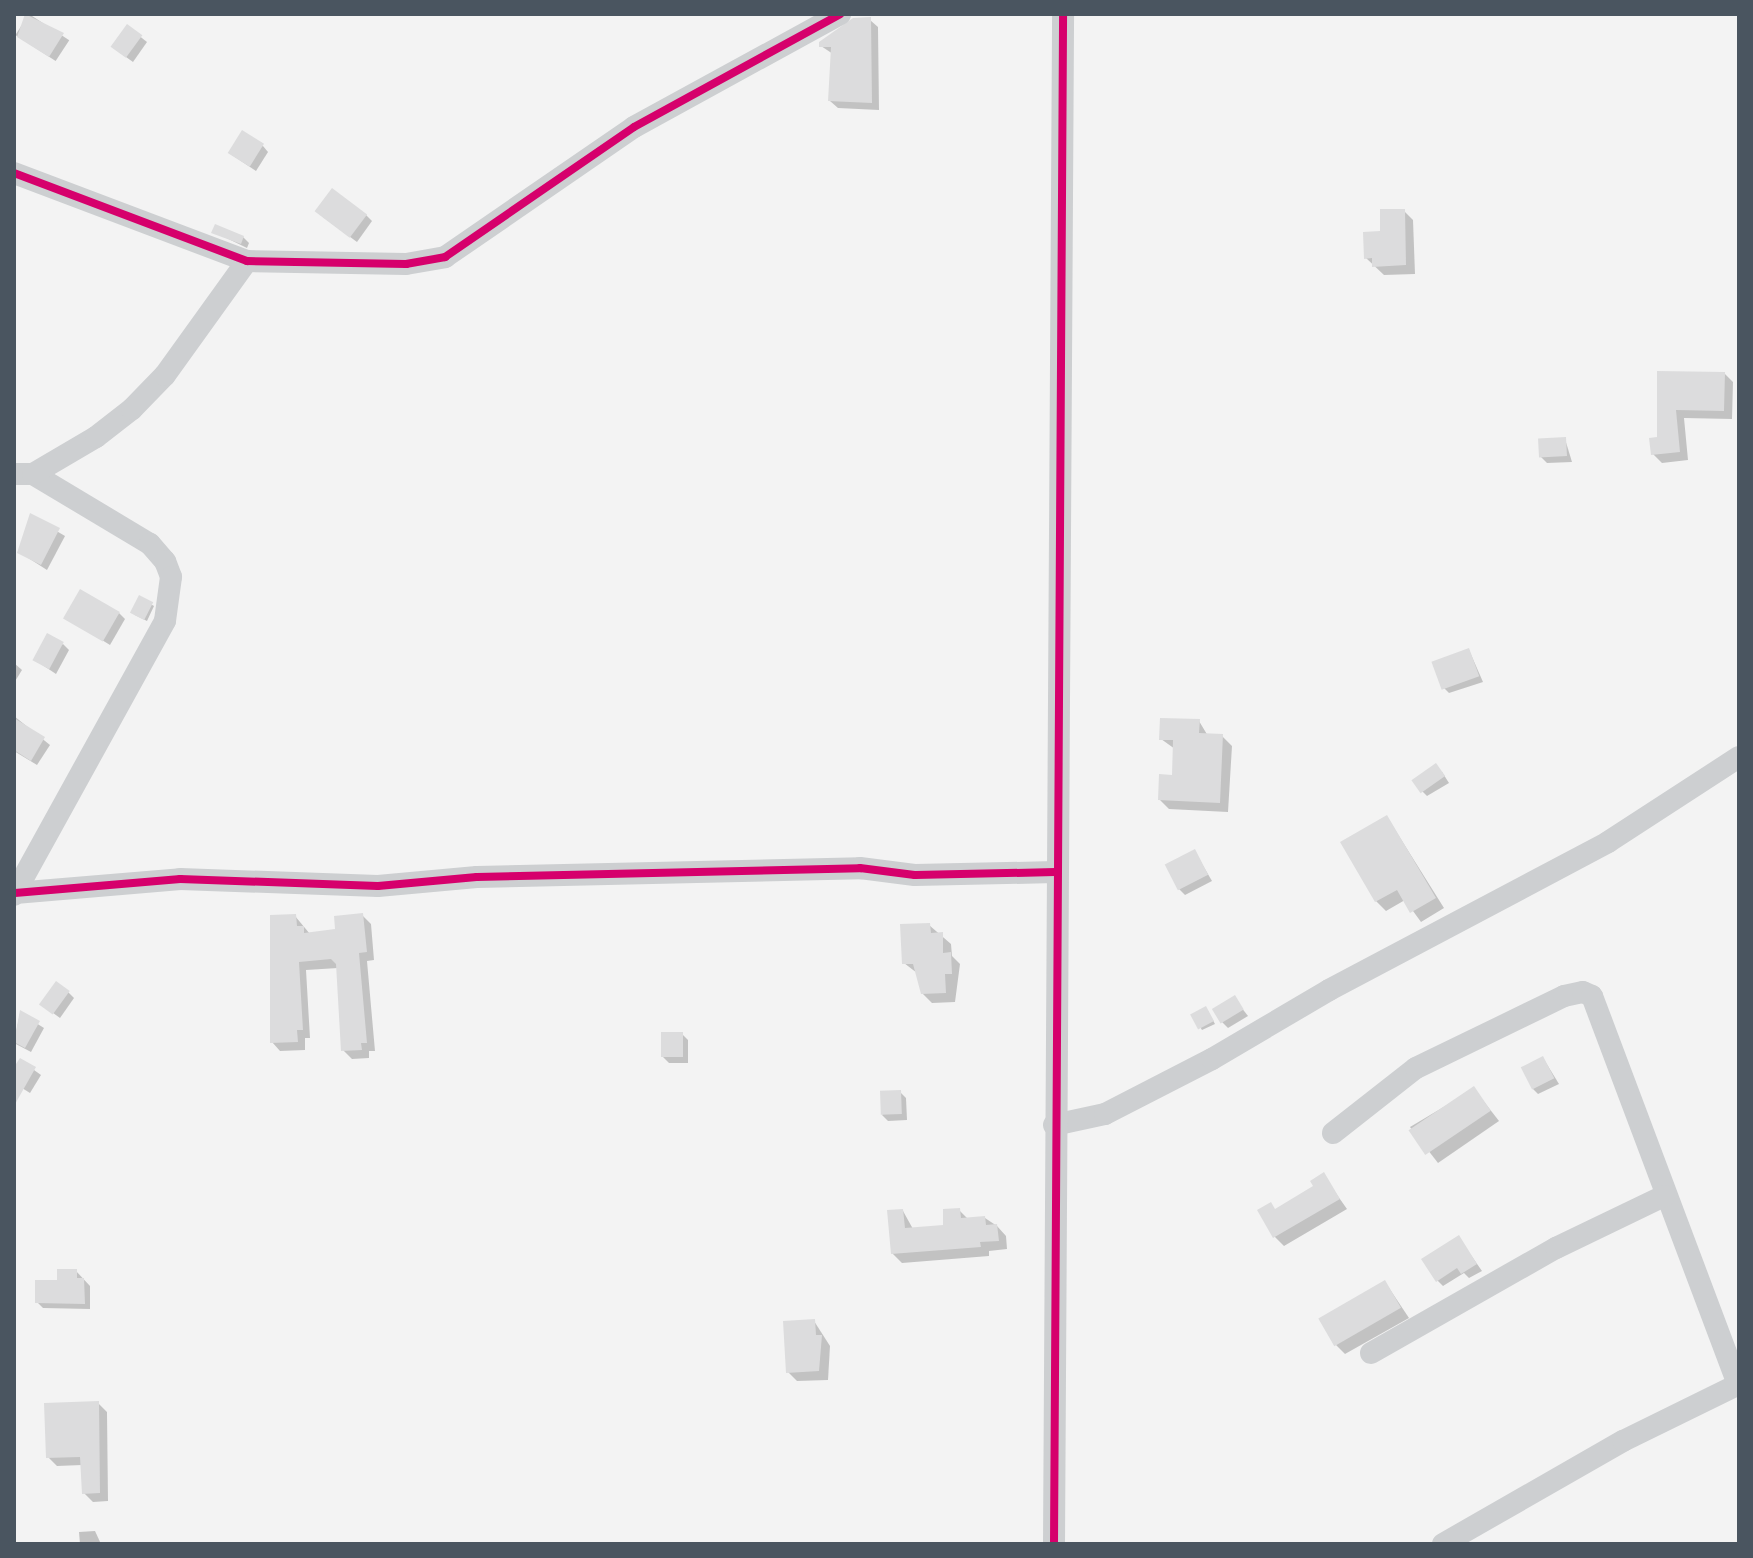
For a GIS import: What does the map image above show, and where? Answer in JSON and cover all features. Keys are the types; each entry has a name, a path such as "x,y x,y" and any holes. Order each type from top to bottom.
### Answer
{"street":[{"path":"14,173 247,261 406,264 445,257 634,127 840,14"},
{"path":"1054,1544 1055,872 1063,14"},
{"path":"23,474 96,437 132,409 165,375 247,261"},
{"path":"15,894 165,621 171,577 165,561 150,544 23,474"},
{"path":"1054,1125 1105,1114 1212,1059 1329,990 1608,842 1739,757"},
{"path":"15,894 180,879 378,886 465,877 860,868 915,875 1055,872"},
{"path":"1333,1133 1416,1068 1583,992 1592,996 1606,1025 1664,1196 1738,1384 1623,1441 1443,1544"},
{"path":"1371,1353 1556,1248 1664,1196"}],"building":[{"path":"25,14 64,33 49,57 17,37"},
{"path":"871,17 872,103 828,101 831,47 819,47 819,42 853,18"},
{"path":"127,24 142,35 126,58 111,47"},
{"path":"242,130 264,144 250,167 228,153"},
{"path":"332,188 367,214 350,238 315,211"},
{"path":"1380,209 1405,209 1406,265 1372,267 1372,258 1364,259 1363,232 1380,231"},
{"path":"215,224 244,236 241,244 211,233"},
{"path":"1657,371 1725,372 1724,411 1676,410 1680,452 1651,455 1649,438 1657,437"},
{"path":"1566,437 1567,456 1539,457 1538,438"},
{"path":"30,513 60,528 41,565 17,553"},
{"path":"80,589 120,612 103,641 63,618"},
{"path":"139,595 153,602 144,620 130,613"},
{"path":"47,633 64,642 49,669 32,660"},
{"path":"1469,648 1479,676 1442,690 1431,662"},
{"path":"14,718 45,737 31,761 14,750"},
{"path":"1160,718 1200,719 1199,733 1223,734 1220,803 1158,800 1159,774 1172,775 1173,740 1159,740"},
{"path":"1436,763 1445,776 1421,793 1411,780"},
{"path":"1387,815 1436,898 1410,913 1397,890 1375,902 1340,842"},
{"path":"1195,849 1208,875 1178,890 1165,864"},
{"path":"363,913 367,952 359,953 367,1043 361,1043 362,1050 341,1051 336,964 331,959 299,962 303,1030 297,1030 298,1042 270,1043 270,915 296,914 297,926 304,926 304,933 335,929 334,916"},
{"path":"930,923 931,933 943,932 943,953 951,952 952,974 945,974 946,993 921,994 913,964 902,964 900,924"},
{"path":"56,981 70,991 53,1014 39,1004"},
{"path":"1235,995 1244,1010 1221,1023 1212,1009"},
{"path":"1206,1006 1214,1021 1198,1029 1190,1014"},
{"path":"20,1010 40,1021 25,1048 14,1042"},
{"path":"661,1032 683,1032 683,1057 661,1057"},
{"path":"1543,1056 1554,1078 1532,1090 1521,1067"},
{"path":"20,1058 36,1067 14,1106 14,1067"},
{"path":"1474,1086 1491,1111 1425,1155 1409,1130"},
{"path":"901,1090 902,1114 881,1115 880,1091"},
{"path":"1324,1172 1340,1199 1273,1238 1257,1210 1271,1202 1275,1209 1313,1186 1310,1181"},
{"path":"960,1208 961,1218 985,1216 986,1225 997,1224 999,1241 980,1242 981,1247 891,1254 887,1210 903,1209 905,1228 943,1225 943,1209"},
{"path":"1459,1235 1477,1264 1461,1274 1457,1268 1436,1282 1421,1259"},
{"path":"57,1269 77,1269 77,1278 84,1278 85,1304 35,1303 35,1280 57,1280"},
{"path":"1385,1280 1401,1308 1334,1346 1318,1318"},
{"path":"815,1319 816,1335 822,1335 819,1371 786,1373 783,1321"},
{"path":"99,1401 100,1493 82,1494 80,1457 46,1458 44,1403"}],"cycle path":[{"path":"14,173 247,261 406,264 445,257 634,127 840,14"},
{"path":"1054,1544 1063,14"},
{"path":"15,893 180,879 378,886 477,877 860,868 915,875 1055,872"}]}
